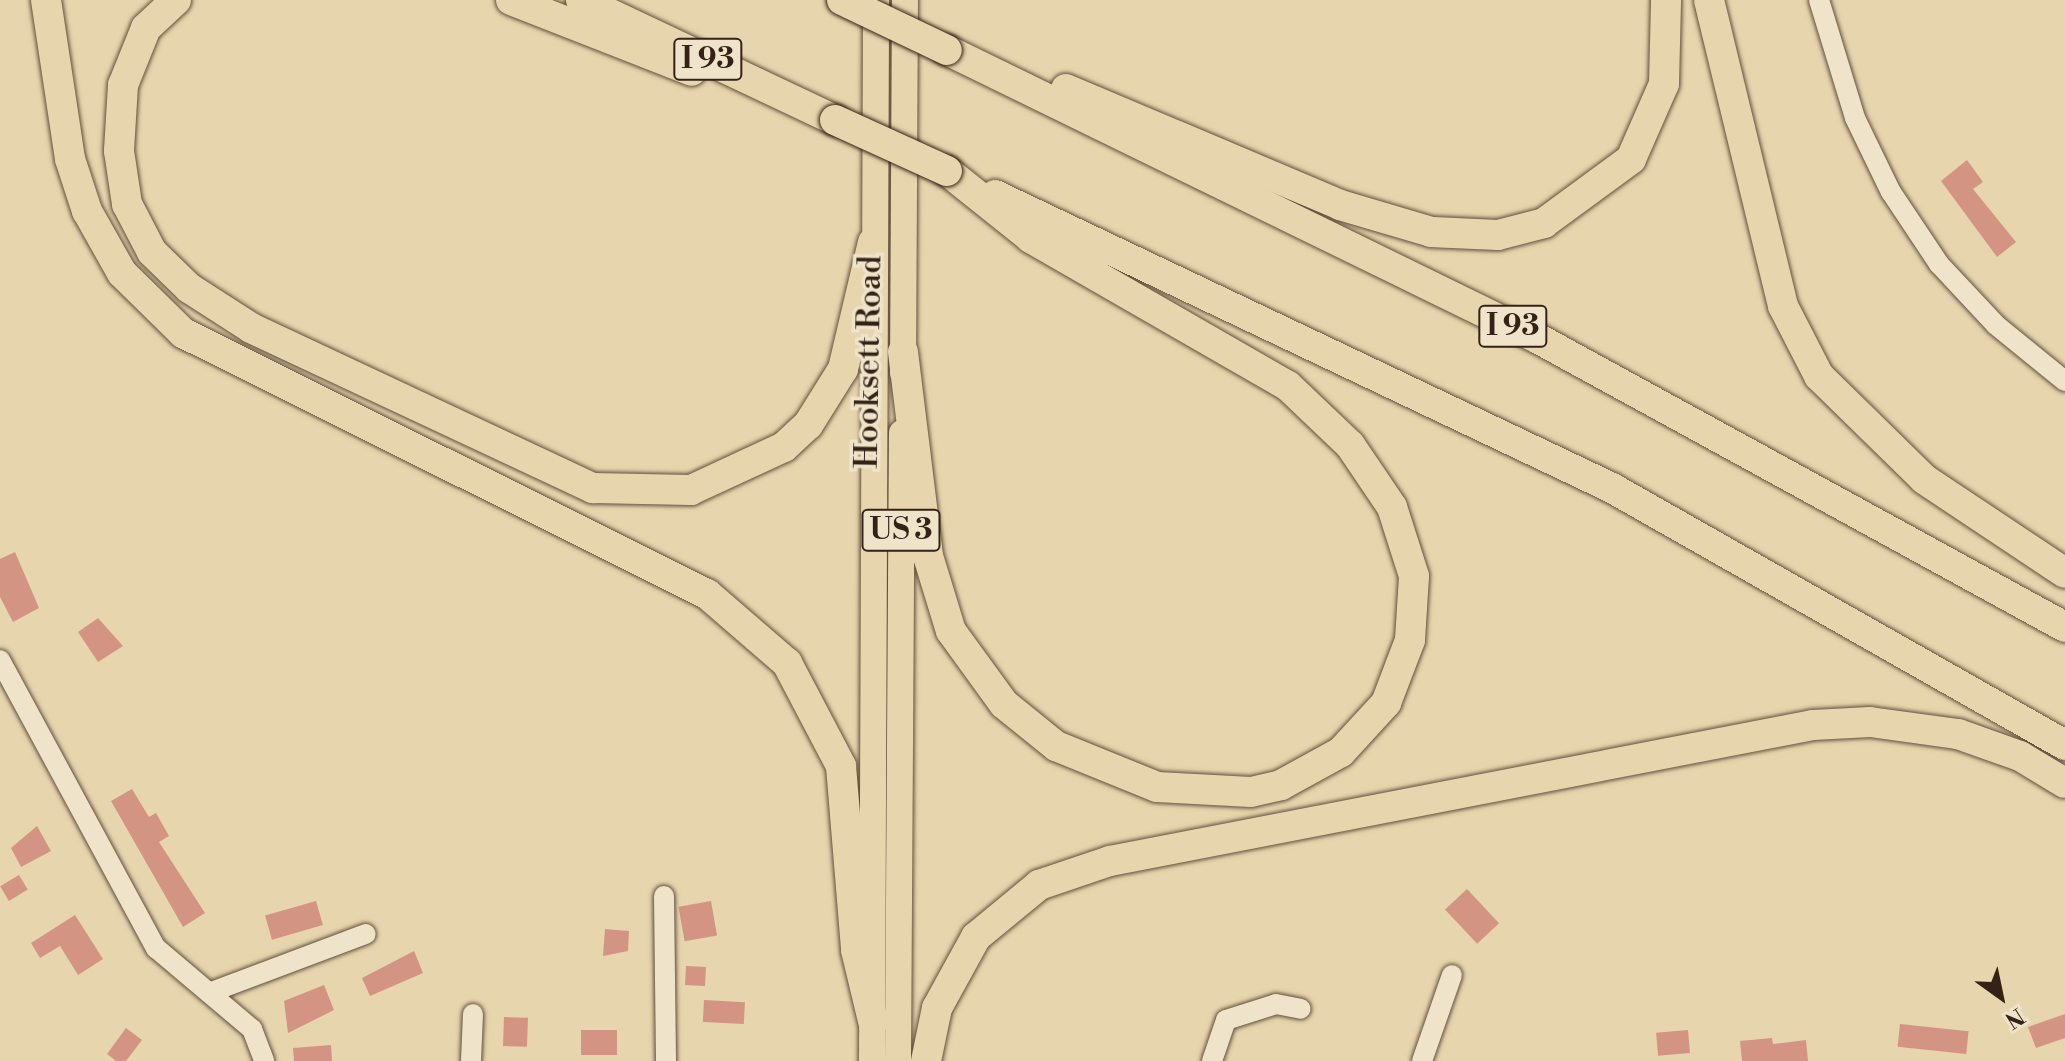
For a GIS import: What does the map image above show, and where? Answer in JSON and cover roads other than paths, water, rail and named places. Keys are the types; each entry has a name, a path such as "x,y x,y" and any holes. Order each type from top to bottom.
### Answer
{"highway":[{"path":"46,0 70,159 87,211 122,273 183,333 707,594 787,663 841,766 856,950 873,1021"},
{"path":"176,0 146,28 123,85 119,151 127,204 152,252 189,288 251,328 593,488 691,490 784,447 808,425 843,369 873,242"},
{"path":"511,0 717,81 769,88"},
{"name":"I 93","path":"581,0 1612,488 2065,745"},
{"name":"I 93","path":"842,0 1537,338 2065,627"},
{"path":"947,50 1087,96 1340,205 1431,232 1498,235 1544,223 1631,159 1664,84 1666,0"},
{"path":"1709,0 1783,306 1819,376 1924,479 2065,573"},
{"path":"903,352 928,556 951,631 1004,704 1056,746 1157,787 1251,792 1281,785 1341,752 1386,703 1410,640 1414,576 1392,507 1350,445 1288,386 1031,238 947,171"},
{"path":"926,1061 937,1008 976,937 1039,885 1110,861 1813,725 1870,722 1958,734 2020,756 2065,783"}],"main road":[{"name":"Hooksett Road","path":"872,1061 876,0"},
{"name":"Hooksett Road","path":"898,1061 905,0"}],"street":[{"path":"1819,0 1855,118 1891,192 1939,264 1996,325 2065,381"},
{"path":"0,660 156,948 214,991 252,1029 264,1061"},
{"path":"664,896 666,1061"},
{"path":"214,991 366,934"},
{"path":"1422,1061 1452,975"},
{"path":"1212,1061 1226,1020 1276,1004 1301,1009"},
{"path":"471,1061 473,1014"}]}
